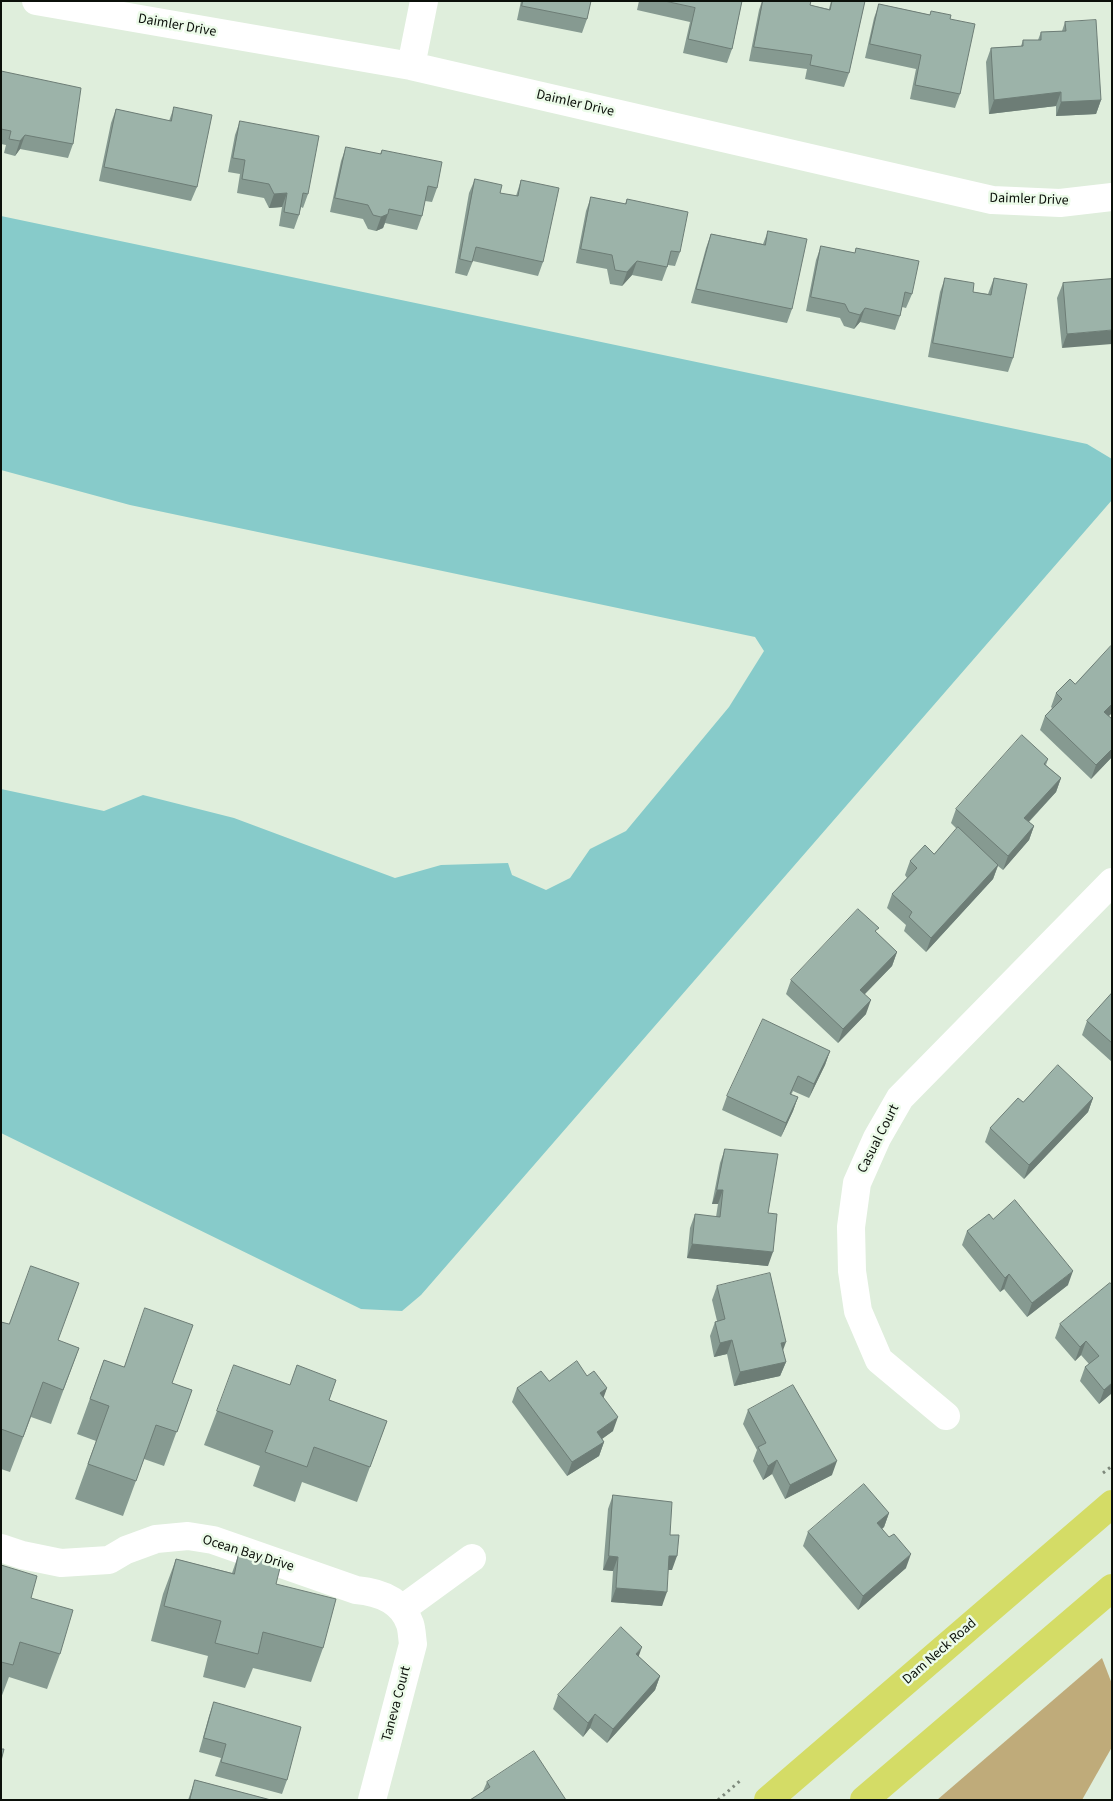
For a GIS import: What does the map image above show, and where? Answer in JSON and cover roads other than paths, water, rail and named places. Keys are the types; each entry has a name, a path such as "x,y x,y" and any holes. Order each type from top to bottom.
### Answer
{"main road":[{"name":"Dam Neck Road","path":"768,1800 1112,1504"},
{"path":"864,1800 1112,1588"}],"street":[{"name":"Daimler Drive","path":"36,1 411,66 992,200 1060,203 1112,197"},
{"path":"411,66 424,1"},
{"name":"Casual Court","path":"946,1416 878,1360 858,1311 852,1271 851,1227 857,1183 877,1138 900,1098 1112,882"},
{"name":"Ocean Bay Drive","path":"1,1548 22,1555 62,1563 109,1560 126,1550 156,1539 188,1536 213,1540 356,1590 386,1596 402,1609"},
{"path":"402,1609 472,1558"},
{"name":"Taneva Court","path":"372,1800 413,1644 410,1625 402,1609"}],"water":[{"path":"1,216 1087,444 1112,459 1112,500 421,1295 402,1311 361,1309 1,1133 1,789 104,811 143,795 234,818 395,878 441,865 508,863 512,875 546,890 570,878 590,849 626,831 729,707 764,651 755,637 130,505 1,470"}]}
